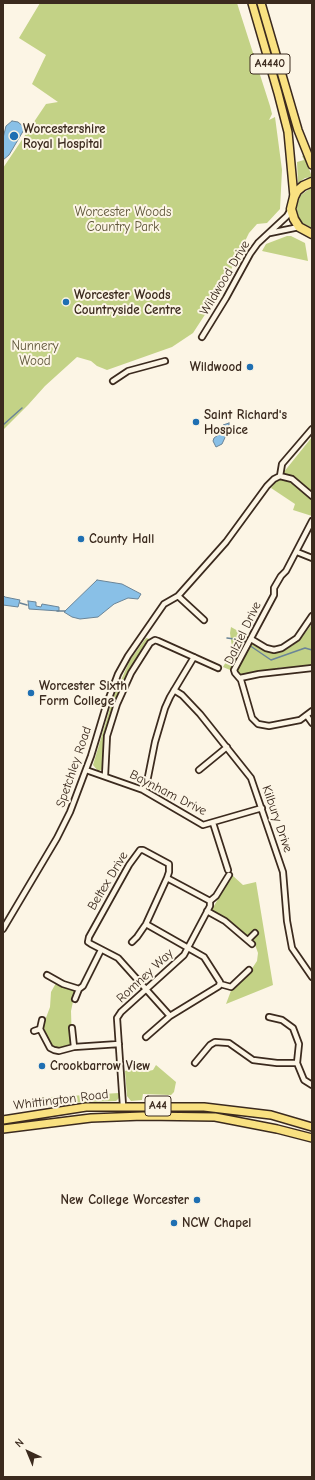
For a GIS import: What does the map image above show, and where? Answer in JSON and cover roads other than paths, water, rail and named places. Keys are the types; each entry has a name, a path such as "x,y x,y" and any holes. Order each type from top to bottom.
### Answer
{"highway":[{"path":"311,235 299,227 294,219 291,209 294,197 302,186 312,182"}],"main road":[{"name":"A4440","path":"252,3 288,132 294,197"},
{"name":"A4440","path":"262,4 298,130 312,165"},
{"name":"Whittington Road","path":"3,1120 86,1107 124,1106 224,1108 271,1116 312,1127"},
{"name":"Whittington Road","path":"3,1129 91,1118 143,1116 215,1117 277,1129 312,1138"}],"street":[{"name":"Wildwood Drive","path":"202,337 226,298 250,254 258,244 287,216 291,209"},
{"path":"270,233 299,227"},
{"path":"113,381 128,371 164,361"},
{"name":"Spetchley Road","path":"3,929 58,838 86,770 106,706 118,674 137,641 164,604 178,596 226,542 267,486 274,478 280,476 282,464 312,429"},
{"path":"280,476 292,479 312,496"},
{"name":"Dalziel Drive","path":"307,716 300,720 269,726 258,724 252,718 240,678 234,670 274,594 274,588 297,552 312,521"},
{"path":"297,552 312,558"},
{"path":"178,596 204,620"},
{"path":"250,640 266,648 274,650 282,648 296,638 312,616"},
{"path":"105,776 107,736 117,704 125,684 147,646 155,640 218,668"},
{"path":"143,790 150,768 158,728 165,708 194,657"},
{"path":"240,678 259,674 312,668"},
{"name":"Kilbury Drive","path":"174,690 182,695 200,714 251,778 283,872 287,920 292,948 312,977"},
{"path":"312,710 307,716 312,723"},
{"path":"199,770 226,747"},
{"name":"Baynham Drive","path":"86,770 143,790 199,824 214,823 262,808"},
{"name":"Romney Way","path":"124,1106 117,1018 121,1012 180,960 188,948 207,911 210,901 216,896 228,872 214,823"},
{"name":"Beltex Drive","path":"167,878 169,864 144,850 140,850 129,865 89,937 88,942 118,958 170,1016"},
{"path":"132,942 146,924 167,878 210,901"},
{"path":"207,911 226,921 250,942 255,933"},
{"path":"146,924 207,960 219,979 220,984"},
{"path":"75,999 101,950"},
{"path":"146,1037 170,1016 220,984 231,987 249,970"},
{"path":"47,975 63,984 79,989"},
{"path":"269,1017 282,1020 293,1028 299,1044 297,1063 304,1080 312,1085"},
{"path":"42,1020 40,1029 52,1049 59,1051 74,1047 118,1044"},
{"path":"72,1028 74,1047"},
{"path":"34,1032 40,1029"},
{"path":"195,1063 210,1045 224,1042 234,1045 253,1060 277,1063 297,1063"}],"water":[{"path":"12,121 18,122 25,128 9,155 3,160 3,138 6,126"},
{"path":"229,423 229,429 222,444 216,447 213,441 214,438 221,433 223,425"},
{"path":"97,580 122,584 141,594 138,599 128,598 114,604 98,617 80,619 72,617 64,612"},
{"path":"3,595 5,597 20,600 18,607 3,605"},
{"path":"28,601 36,602 36,606 41,607 42,604 59,607 59,611 29,609"}],"waterway":[{"path":"3,425 22,408"},
{"path":"20,603 27,605"},
{"path":"57,611 65,611"},
{"path":"227,638 242,640 246,643"},
{"path":"249,645 271,660 305,648 312,650"}],"place":[{"name":"Worcestershire Royal Hospital","path":"14,136"},
{"name":"Worcester Woods Countryside Centre","path":"66,302"},
{"name":"Wildwood","path":"250,367"},
{"name":"Saint Richard's Hospice","path":"196,422"},
{"name":"County Hall","path":"81,539"},
{"name":"Worcester Sixth Form College","path":"31,693"},
{"name":"Crookbarrow View","path":"42,1066"},
{"name":"New College Worcester","path":"197,1200"},
{"name":"NCW Chapel","path":"174,1223"}],"park label":[{"name":"Worcester Woods Country Park","path":"123,220"},
{"name":"Nunnery Wood","path":"35,354"}]}
